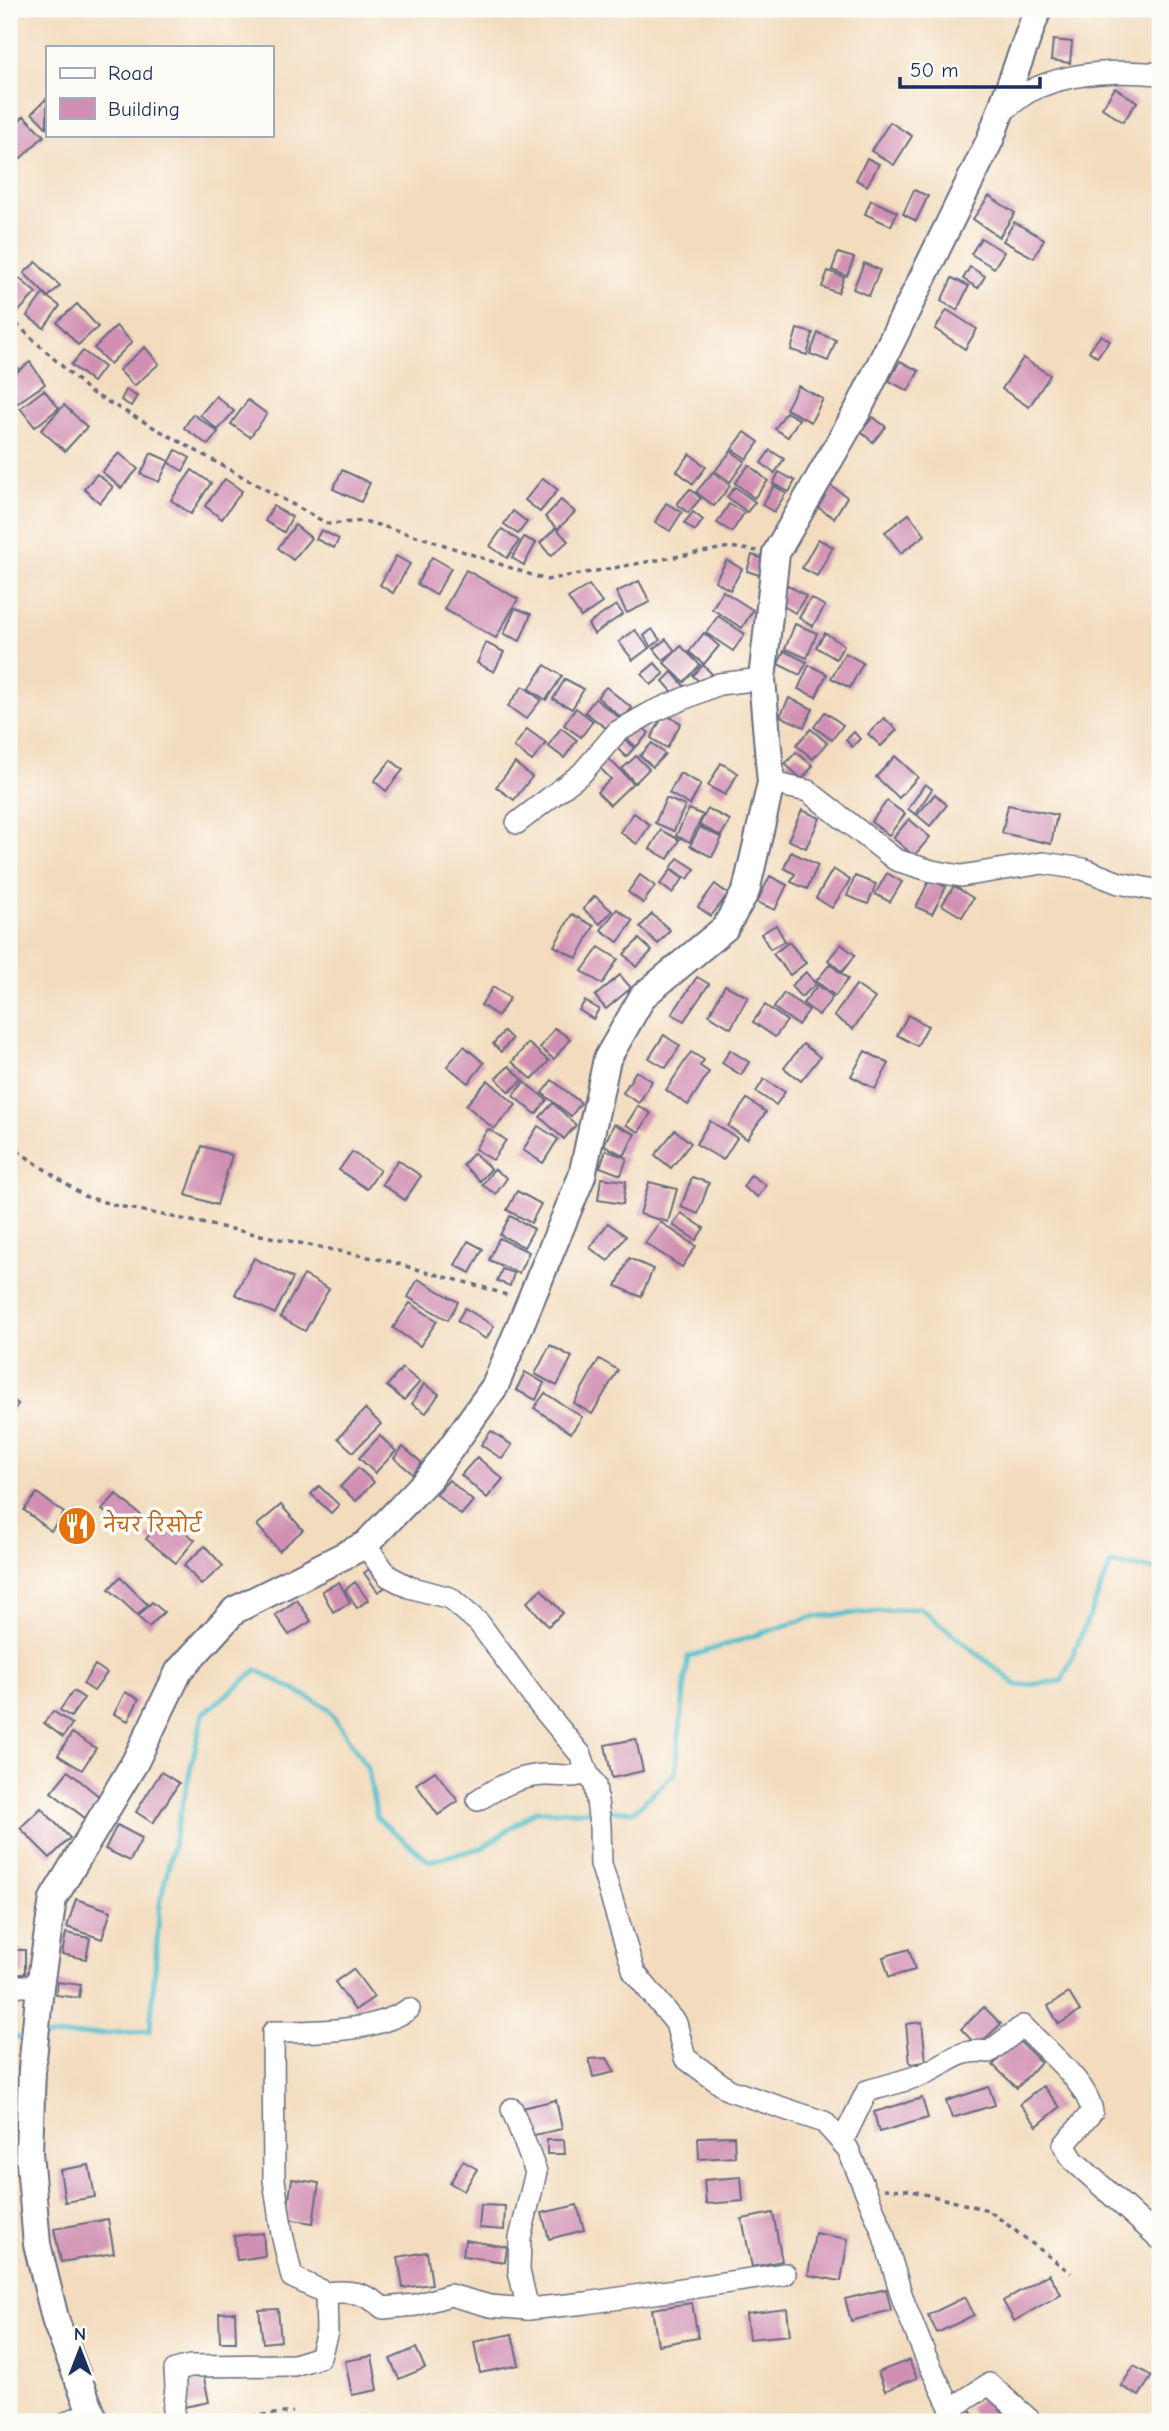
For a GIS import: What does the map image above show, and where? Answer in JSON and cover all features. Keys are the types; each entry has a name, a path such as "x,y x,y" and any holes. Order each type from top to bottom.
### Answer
{"street":[{"path":"85,2418 56,2322 37,2244 29,2152 32,2069 53,1899 135,1762 179,1671 235,1610 365,1545 430,1477 495,1386 582,1176 607,1059 643,996 724,928 746,891 771,783 762,679 776,554 859,410 990,140 1038,9"},
{"path":"999,114 1029,91 1083,74 1160,74"},
{"path":"517,822 582,773 617,732 652,712 719,684 762,679"},
{"path":"771,783 808,791 896,860 932,871 961,876 1043,863 1083,869 1119,883 1160,891"},
{"path":"365,1545 388,1576 409,1587 450,1598 479,1623 534,1699 581,1755 595,1785 601,1864 634,1972 676,2023 685,2058 729,2090 824,2122 848,2149 882,2230 903,2300 951,2409 989,2384 1032,2422"},
{"path":"478,1800 499,1787 528,1777 575,1777 587,1772"},
{"path":"9,1986 40,1993"},
{"path":"409,2009 396,2018 352,2027 273,2032 274,2180 292,2277 326,2293 347,2290 371,2297 383,2308 416,2305 450,2295 490,2306 528,2308 586,2303 785,2274"},
{"path":"842,2142 867,2091 923,2074 948,2059 974,2049 989,2052 1023,2026 1074,2079 1091,2102 1092,2112 1064,2145 1073,2160 1160,2239"},
{"path":"512,2109 536,2172 520,2238 519,2272 528,2308"},
{"path":"172,2422 176,2387 174,2370 190,2366 294,2365 320,2357 327,2332 326,2293"}],"path":[{"path":"9,317 90,392 328,524 364,521 427,538 546,580 730,547 776,554"},
{"path":"9,1145 84,1196 114,1205 392,1262 482,1286 530,1304"},
{"path":"864,2188 908,2190 988,2210 1071,2273"},
{"path":"192,2422 293,2412"}],"building":[{"path":"1053,40 1072,42 1070,63 1051,60"},
{"path":"1115,88 1137,102 1123,122 1102,108"},
{"path":"46,99 46,127 32,113"},
{"path":"24,116 44,136 19,160 9,149 9,131"},
{"path":"890,122 912,136 894,165 871,151"},
{"path":"867,158 879,164 867,186 856,180"},
{"path":"914,190 928,196 916,221 903,214"},
{"path":"989,196 1015,213 999,237 973,219"},
{"path":"871,200 897,212 891,226 865,214"},
{"path":"1014,222 1044,239 1034,258 1003,241"},
{"path":"981,238 1004,252 994,268 971,254"},
{"path":"838,253 854,258 847,276 832,270"},
{"path":"36,262 60,286 48,297 24,273"},
{"path":"864,263 880,270 869,296 853,289"},
{"path":"970,267 985,276 978,288 963,279"},
{"path":"828,271 844,277 838,293 822,287"},
{"path":"19,278 36,293 18,312 9,303 9,289"},
{"path":"952,278 969,286 957,310 941,301"},
{"path":"43,294 60,306 44,328 27,316"},
{"path":"77,304 98,327 78,345 57,322"},
{"path":"947,310 977,329 965,349 935,329"},
{"path":"116,326 132,342 110,364 94,348"},
{"path":"797,329 813,333 807,355 791,350"},
{"path":"818,333 836,340 828,361 810,354"},
{"path":"1101,335 1110,341 1097,357 1089,351"},
{"path":"145,347 159,364 134,386 119,370"},
{"path":"83,351 104,367 93,382 71,365"},
{"path":"9,355 18,369 9,375"},
{"path":"1023,358 1050,375 1029,407 1002,389"},
{"path":"900,361 919,371 908,391 889,381"},
{"path":"30,362 45,384 16,404 9,393 9,378"},
{"path":"798,386 823,399 811,422 786,409"},
{"path":"44,390 59,408 35,427 20,408"},
{"path":"126,390 137,396 131,406 121,400"},
{"path":"216,396 234,411 218,430 200,415"},
{"path":"248,400 267,414 250,437 231,424"},
{"path":"64,405 87,427 65,451 41,430"},
{"path":"786,412 799,419 788,437 775,429"},
{"path":"193,414 218,432 208,445 184,428"},
{"path":"873,417 886,427 873,442 861,432"},
{"path":"745,432 759,442 747,459 732,449"},
{"path":"176,450 190,458 183,471 169,463"},
{"path":"770,450 784,459 775,473 761,463"},
{"path":"731,451 745,461 730,482 715,471"},
{"path":"119,453 138,469 121,488 102,472"},
{"path":"151,453 169,461 159,482 141,474"},
{"path":"690,454 706,467 693,484 677,471"},
{"path":"749,465 768,481 754,498 735,483"},
{"path":"192,470 211,483 191,514 171,500"},
{"path":"342,470 370,483 361,502 333,489"},
{"path":"713,472 730,486 714,506 696,492"},
{"path":"779,472 795,481 789,492 773,484"},
{"path":"97,474 113,487 100,503 84,489"},
{"path":"543,478 558,490 540,512 525,500"},
{"path":"225,479 242,491 222,519 205,506"},
{"path":"830,485 847,497 834,518 816,506"},
{"path":"774,486 786,493 774,512 762,505"},
{"path":"735,487 755,502 747,512 727,497"},
{"path":"690,489 701,498 688,513 677,504"},
{"path":"561,500 575,512 558,529 545,517"},
{"path":"666,503 682,512 670,531 655,522"},
{"path":"729,504 744,513 732,532 717,523"},
{"path":"273,506 292,517 284,532 265,521"},
{"path":"513,511 527,522 518,534 504,524"},
{"path":"693,512 703,520 695,531 684,523"},
{"path":"909,514 925,535 901,553 885,532"},
{"path":"295,525 311,538 293,560 278,548"},
{"path":"556,528 568,541 551,556 540,543"},
{"path":"502,529 519,541 507,558 490,546"},
{"path":"321,530 339,539 334,548 316,539"},
{"path":"524,537 536,543 524,565 512,558"},
{"path":"818,539 833,547 817,576 802,568"},
{"path":"752,555 765,559 759,575 747,571"},
{"path":"396,556 410,564 393,593 380,585"},
{"path":"432,557 451,568 436,595 417,584"},
{"path":"727,560 742,569 730,590 715,581"},
{"path":"466,570 518,599 496,638 444,609"},
{"path":"639,581 650,602 627,613 616,592"},
{"path":"589,585 602,603 581,617 568,598"},
{"path":"788,585 806,596 795,613 777,602"},
{"path":"723,591 753,610 742,628 712,609"},
{"path":"811,598 825,606 813,626 799,618"},
{"path":"616,605 623,614 594,634 588,624"},
{"path":"515,608 531,614 520,641 504,634"},
{"path":"718,616 745,634 733,651 706,633"},
{"path":"795,624 817,633 807,658 785,649"},
{"path":"652,629 660,640 651,647 644,636"},
{"path":"635,630 649,648 633,660 619,642"},
{"path":"704,633 719,646 704,664 689,652"},
{"path":"825,633 844,645 836,659 816,647"},
{"path":"666,639 675,651 663,660 654,649"},
{"path":"486,643 504,652 494,672 477,663"},
{"path":"681,646 700,665 684,682 664,663"},
{"path":"784,651 807,662 800,675 778,664"},
{"path":"845,653 863,663 850,688 831,678"},
{"path":"655,663 664,674 651,685 642,674"},
{"path":"545,665 562,676 546,700 529,689"},
{"path":"703,665 712,674 702,684 693,676"},
{"path":"809,665 827,674 816,697 798,689"},
{"path":"672,672 686,688 676,696 663,681"},
{"path":"565,679 584,689 572,709 553,699"},
{"path":"523,686 541,700 526,719 508,706"},
{"path":"606,687 632,708 623,719 597,697"},
{"path":"789,698 813,709 804,727 780,716"},
{"path":"595,699 620,718 610,731 585,712"},
{"path":"576,708 593,721 581,737 564,725"},
{"path":"825,712 843,725 832,740 814,727"},
{"path":"664,714 681,723 667,748 651,738"},
{"path":"884,718 897,730 881,746 868,734"},
{"path":"638,723 649,733 636,747 625,737"},
{"path":"561,728 577,740 564,758 548,746"},
{"path":"527,729 546,743 532,761 514,747"},
{"path":"811,729 827,743 813,759 796,745"},
{"path":"854,732 860,739 852,747 846,740"},
{"path":"623,737 634,748 626,757 615,746"},
{"path":"652,743 665,754 653,767 640,756"},
{"path":"796,752 813,766 802,779 785,764"},
{"path":"636,756 649,769 635,783 622,769"},
{"path":"895,756 918,777 899,798 876,777"},
{"path":"609,759 633,783 610,805 597,792 611,779 600,768"},
{"path":"391,760 403,770 386,791 374,781"},
{"path":"515,763 532,777 514,800 496,787"},
{"path":"721,763 738,773 725,795 708,786"},
{"path":"680,773 701,784 690,805 669,793"},
{"path":"925,784 932,789 915,814 908,809"},
{"path":"935,794 947,805 930,826 917,815"},
{"path":"666,798 685,806 674,831 655,823"},
{"path":"887,801 905,814 889,835 871,822"},
{"path":"1008,805 1057,815 1051,844 1002,833"},
{"path":"689,809 703,815 690,842 676,836"},
{"path":"708,809 730,820 721,836 699,825"},
{"path":"802,810 820,818 806,848 788,840"},
{"path":"634,813 650,825 637,844 620,832"},
{"path":"909,819 930,837 914,856 893,838"},
{"path":"700,827 722,838 712,857 690,846"},
{"path":"661,830 679,840 668,859 650,849"},
{"path":"791,852 818,865 807,889 791,882 795,874 784,868"},
{"path":"678,858 695,869 688,879 671,868"},
{"path":"833,869 850,880 832,908 816,898"},
{"path":"671,870 683,879 672,893 660,884"},
{"path":"887,873 902,882 890,902 875,894"},
{"path":"640,875 655,886 643,903 628,892"},
{"path":"770,876 787,885 775,910 757,902"},
{"path":"855,876 876,884 868,904 847,896"},
{"path":"930,879 946,887 932,914 916,907"},
{"path":"715,884 728,894 711,916 698,907"},
{"path":"954,886 973,898 962,917 942,905"},
{"path":"595,896 612,911 600,924 583,909"},
{"path":"617,909 633,921 618,942 601,930"},
{"path":"572,914 594,926 577,958 554,946"},
{"path":"652,914 670,930 658,944 640,927"},
{"path":"776,925 785,941 770,949 761,934"},
{"path":"639,939 652,951 636,967 624,954"},
{"path":"789,942 806,963 790,975 773,954"},
{"path":"841,944 855,955 842,972 828,960"},
{"path":"599,947 618,959 602,984 582,971"},
{"path":"830,964 848,979 835,996 816,981"},
{"path":"806,972 816,984 801,997 791,986"},
{"path":"620,975 631,988 606,1009 595,996"},
{"path":"697,977 709,984 684,1021 672,1014"},
{"path":"725,985 748,997 731,1028 709,1015"},
{"path":"818,985 833,997 819,1015 803,1003"},
{"path":"856,985 875,998 853,1029 834,1016"},
{"path":"493,987 510,998 498,1016 481,1005"},
{"path":"784,993 809,1010 798,1025 774,1008"},
{"path":"585,1001 599,1009 593,1019 579,1010"},
{"path":"765,1005 787,1021 775,1037 753,1022"},
{"path":"908,1015 928,1026 917,1046 897,1035"},
{"path":"555,1028 570,1039 554,1059 540,1048"},
{"path":"504,1031 512,1039 501,1052 493,1044"},
{"path":"664,1035 680,1046 666,1068 649,1058"},
{"path":"528,1043 549,1061 532,1079 512,1062"},
{"path":"803,1044 820,1057 801,1081 784,1068"},
{"path":"464,1046 484,1063 468,1083 447,1066"},
{"path":"730,1050 749,1062 741,1075 722,1063"},
{"path":"865,1051 889,1064 875,1089 851,1076"},
{"path":"691,1052 704,1060 700,1066 709,1072 688,1105 666,1090"},
{"path":"509,1066 523,1080 509,1092 496,1078"},
{"path":"636,1071 652,1081 639,1103 623,1093"},
{"path":"764,1079 785,1092 776,1105 756,1092"},
{"path":"488,1080 516,1105 494,1129 466,1105"},
{"path":"552,1080 581,1103 571,1116 542,1093"},
{"path":"524,1082 547,1100 536,1114 513,1096"},
{"path":"747,1099 766,1112 747,1139 728,1126"},
{"path":"553,1103 576,1125 564,1139 540,1117"},
{"path":"638,1106 651,1113 639,1132 626,1125"},
{"path":"710,1121 737,1138 723,1160 696,1144"},
{"path":"614,1124 635,1134 624,1156 604,1145"},
{"path":"538,1126 558,1139 543,1163 523,1150"},
{"path":"488,1129 506,1140 493,1160 475,1149"},
{"path":"675,1130 691,1143 671,1168 655,1155"},
{"path":"202,1146 232,1155 217,1205 186,1195"},
{"path":"606,1150 627,1158 621,1175 600,1167"},
{"path":"352,1152 380,1170 367,1189 339,1170"},
{"path":"474,1153 491,1169 480,1181 463,1165"},
{"path":"398,1160 421,1176 405,1200 382,1184"},
{"path":"494,1169 507,1178 496,1194 482,1185"},
{"path":"751,1175 766,1185 758,1197 743,1187"},
{"path":"692,1177 709,1183 698,1214 681,1207"},
{"path":"601,1178 626,1181 623,1204 598,1200"},
{"path":"649,1182 677,1189 668,1222 640,1214"},
{"path":"517,1191 541,1204 531,1223 507,1210"},
{"path":"681,1213 704,1228 696,1240 673,1225"},
{"path":"510,1216 534,1229 524,1247 500,1235"},
{"path":"660,1222 696,1246 682,1267 645,1243"},
{"path":"608,1223 626,1236 608,1261 590,1248"},
{"path":"499,1238 529,1252 519,1273 489,1260"},
{"path":"468,1241 483,1249 470,1273 455,1265"},
{"path":"254,1258 293,1278 275,1314 235,1294"},
{"path":"629,1258 653,1269 641,1297 616,1286"},
{"path":"502,1269 514,1273 510,1286 497,1281"},
{"path":"304,1275 329,1289 305,1331 280,1317"},
{"path":"418,1279 458,1302 448,1320 408,1297"},
{"path":"410,1303 437,1321 420,1346 393,1328"},
{"path":"465,1308 494,1326 486,1339 457,1321"},
{"path":"550,1345 572,1357 557,1386 535,1374"},
{"path":"599,1359 618,1370 592,1414 574,1403"},
{"path":"402,1368 420,1382 404,1400 387,1386"},
{"path":"525,1372 544,1383 536,1400 516,1390"},
{"path":"424,1384 439,1394 426,1413 412,1404"},
{"path":"545,1393 582,1417 571,1433 534,1408"},
{"path":"9,1397 18,1404 9,1416"},
{"path":"365,1409 381,1424 353,1452 338,1438"},
{"path":"491,1431 512,1445 502,1459 481,1445"},
{"path":"380,1436 396,1451 375,1473 359,1458"},
{"path":"403,1447 422,1463 413,1474 394,1458"},
{"path":"477,1457 503,1479 487,1498 461,1475"},
{"path":"358,1468 374,1482 356,1501 340,1487"},
{"path":"449,1480 473,1501 461,1515 436,1494"},
{"path":"319,1486 339,1505 331,1513 311,1494"},
{"path":"37,1493 64,1513 51,1531 24,1510"},
{"path":"116,1494 142,1516 129,1531 102,1510"},
{"path":"281,1505 303,1530 279,1551 257,1525"},
{"path":"165,1516 195,1540 176,1563 146,1539"},
{"path":"205,1546 223,1566 201,1585 184,1565"},
{"path":"375,1565 389,1585 378,1592 364,1573"},
{"path":"120,1577 148,1605 137,1615 109,1589"},
{"path":"339,1582 350,1603 333,1612 322,1591"},
{"path":"355,1582 368,1600 357,1608 345,1590"},
{"path":"541,1589 563,1613 548,1626 527,1602"},
{"path":"297,1600 311,1621 289,1635 275,1615"},
{"path":"152,1602 164,1612 149,1627 138,1617"},
{"path":"95,1665 107,1673 94,1691 83,1684"},
{"path":"73,1691 84,1698 71,1717 60,1710"},
{"path":"125,1692 139,1699 128,1721 114,1714"},
{"path":"53,1711 72,1724 63,1737 44,1723"},
{"path":"72,1733 96,1748 82,1770 58,1755"},
{"path":"636,1739 643,1771 612,1778 605,1745"},
{"path":"68,1771 101,1798 85,1818 51,1792"},
{"path":"435,1771 458,1801 438,1815 416,1784"},
{"path":"161,1772 179,1783 153,1823 136,1812"},
{"path":"41,1808 70,1838 50,1858 20,1828"},
{"path":"117,1825 142,1838 130,1861 105,1849"},
{"path":"76,1899 111,1911 102,1939 67,1927"},
{"path":"66,1933 90,1938 86,1959 62,1954"},
{"path":"909,1949 915,1970 889,1977 883,1957"},
{"path":"9,1950 25,1950 25,1974 9,1974"},
{"path":"353,1969 374,1997 355,2010 335,1982"},
{"path":"57,1982 81,1985 79,1998 56,1995"},
{"path":"1069,1993 1080,2011 1059,2024 1048,2006"},
{"path":"984,2007 1001,2024 977,2046 961,2029"},
{"path":"922,2022 926,2062 910,2064 906,2024"},
{"path":"1017,2039 1041,2062 1017,2088 993,2065"},
{"path":"607,2058 615,2072 593,2077 589,2059"},
{"path":"1043,2086 1060,2107 1037,2126 1020,2104"},
{"path":"989,2087 995,2105 952,2118 946,2101"},
{"path":"922,2098 928,2118 879,2132 874,2112"},
{"path":"556,2100 562,2129 529,2136 522,2108"},
{"path":"734,2136 735,2157 699,2159 698,2137"},
{"path":"547,2140 564,2140 565,2154 547,2154"},
{"path":"463,2161 477,2169 464,2191 450,2183"},
{"path":"89,2165 95,2197 65,2202 60,2170"},
{"path":"741,2177 743,2201 706,2204 704,2180"},
{"path":"292,2179 319,2183 313,2223 286,2219"},
{"path":"481,2205 505,2206 504,2230 479,2228"},
{"path":"577,2205 584,2230 549,2239 542,2213"},
{"path":"773,2213 782,2261 752,2267 742,2219"},
{"path":"108,2219 114,2253 61,2262 54,2229"},
{"path":"263,2233 265,2256 237,2260 234,2236"},
{"path":"815,2233 848,2239 841,2281 808,2275"},
{"path":"465,2240 507,2247 505,2262 463,2256"},
{"path":"427,2252 432,2284 403,2288 398,2257"},
{"path":"1049,2274 1061,2294 1014,2321 1003,2301"},
{"path":"886,2289 891,2310 851,2321 845,2299"},
{"path":"965,2297 974,2315 937,2333 928,2315"},
{"path":"692,2303 698,2338 658,2345 652,2309"},
{"path":"278,2309 281,2341 263,2343 259,2310"},
{"path":"787,2309 790,2335 749,2339 746,2314"},
{"path":"235,2312 236,2342 220,2342 219,2313"},
{"path":"512,2334 519,2365 480,2373 474,2342"},
{"path":"416,2348 425,2368 399,2379 390,2359"},
{"path":"372,2356 378,2390 352,2395 345,2361"},
{"path":"909,2360 917,2378 885,2391 878,2372"},
{"path":"1134,2366 1152,2376 1139,2396 1121,2386"},
{"path":"202,2368 209,2402 184,2407 177,2373"},
{"path":"987,2393 1003,2413 992,2422 979,2422 968,2408"}],"waterway":[{"path":"602,1811 634,1811 675,1773 688,1657 812,1617 920,1608 1018,1686 1062,1681 1111,1564 1160,1570"},
{"path":"43,2037 150,2031 160,1903 203,1714 257,1670 328,1708 368,1769 377,1818 429,1861 482,1848 535,1811 592,1811"},
{"path":"9,2037 27,2037"}],"place":[{"name":"नेचर रिसोर्ट","path":"77,1526"}]}
